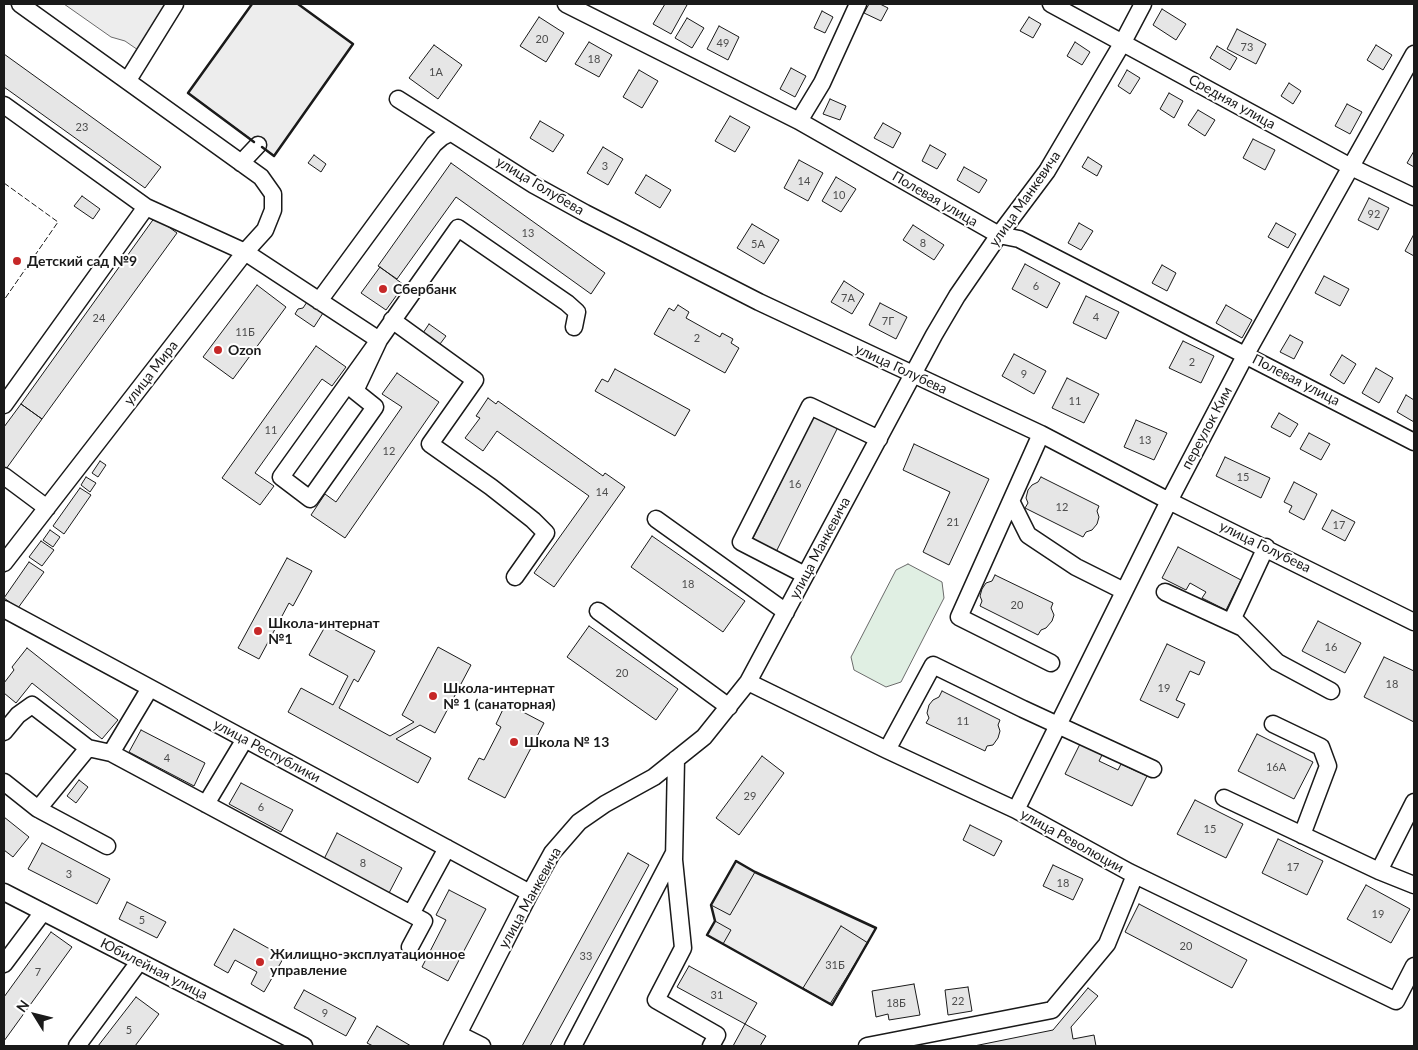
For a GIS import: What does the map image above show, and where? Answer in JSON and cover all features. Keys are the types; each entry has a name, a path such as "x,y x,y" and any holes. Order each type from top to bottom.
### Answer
{"street":[{"path":"20,4 128,80 240,163 258,144"},
{"path":"128,80 175,4"},
{"name":"Полевая улица","path":"566,4 799,121 999,235 1019,239 1414,442"},
{"path":"799,121 822,83 858,4"},
{"name":"Средняя улица","path":"1052,4 1351,167 1414,197"},
{"name":"улица Манкевича","path":"455,1040 552,853 579,822 605,804 654,777 704,738 748,682 957,296 999,235 1047,171 1143,4"},
{"name":"переулок Ким","path":"1016,810 1169,501 1246,354 1414,54"},
{"name":"улица Голубева","path":"398,99 534,185 585,213 759,302 1041,434 1169,501 1266,547 1414,622"},
{"path":"4,105 146,207 245,252 379,340"},
{"path":"319,301 434,144 450,133"},
{"name":"улица Мира","path":"4,563 245,252 265,230 273,210 273,194 261,178 240,163"},
{"path":"4,405 146,207"},
{"path":"379,340 355,391 375,407 310,499 281,477 458,228 577,312 574,328"},
{"path":"392,320 475,380 430,444 491,487 534,520 546,533 515,577"},
{"path":"805,575 741,542 810,406 879,439"},
{"path":"1041,434 959,617 1052,663"},
{"path":"4,476 47,508"},
{"path":"1011,501 1028,534 1076,567 1124,591"},
{"path":"656,519 786,612"},
{"path":"1266,547 1232,618 1277,662 1331,691"},
{"path":"1165,592 1241,627"},
{"name":"улица Республики","path":"4,608 530,893"},
{"path":"598,611 728,707"},
{"path":"887,750 934,665 1057,726 1153,769"},
{"name":"улица Революции","path":"748,682 1016,810 1135,875 1396,1001 1414,966"},
{"path":"111,753 150,688"},
{"path":"4,732 18,715 32,705 88,748 111,753 424,921 410,948"},
{"path":"1273,724 1320,747 1328,766 1302,835"},
{"path":"206,804 245,739"},
{"path":"38,809 88,748"},
{"path":"676,759 674,853 683,948 656,1000 717,1035 711,1046"},
{"path":"4,782 38,809 107,846"},
{"path":"1224,798 1414,886"},
{"path":"1379,871 1414,802"},
{"path":"411,914 447,848"},
{"path":"573,1046 674,853"},
{"path":"867,1046 1052,1010 1107,944 1135,875"},
{"name":"Юбилейная улица","path":"4,892 302,1046"},
{"path":"4,964 43,912"},
{"path":"77,1046 139,962"},
{"path":"455,1040 482,1046"}],"green space":[{"path":"908,564 942,582 944,598 901,682 886,687 854,670 851,657 896,570"}],"shaded area":[{"path":"64,4 178,4 141,52 125,41 111,37"},
{"path":"252,4 298,4 353,44 274,156 188,93"},
{"path":"736,861 755,872 876,928 832,1005 707,935 715,921 711,905"}],"building":[{"path":"665,4 687,5 671,34 653,24"},
{"path":"869,4 880,4 888,8 881,21 864,13"},
{"path":"1162,9 1186,24 1176,40 1153,25"},
{"path":"822,11 833,17 825,33 814,28"},
{"path":"539,17 564,33 546,62 520,46"},
{"path":"1029,17 1041,24 1033,38 1020,31"},
{"path":"687,18 704,28 692,48 675,38"},
{"path":"719,26 739,37 728,60 707,49"},
{"path":"1237,29 1266,44 1256,64 1227,49"},
{"path":"589,42 612,55 599,77 575,64"},
{"path":"1075,42 1090,52 1082,65 1067,56"},
{"path":"434,45 462,65 438,99 409,78"},
{"path":"1376,45 1392,55 1383,70 1367,60"},
{"path":"1217,46 1237,58 1230,70 1210,58"},
{"path":"4,54 161,167 145,188 4,87"},
{"path":"791,68 806,76 795,97 780,89"},
{"path":"639,70 658,81 642,108 623,97"},
{"path":"1127,70 1140,78 1130,94 1118,86"},
{"path":"1289,83 1301,91 1293,104 1281,96"},
{"path":"1169,93 1183,101 1174,118 1160,109"},
{"path":"830,99 846,106 840,120 823,114"},
{"path":"1347,104 1362,112 1350,134 1335,126"},
{"path":"1198,110 1215,120 1205,136 1188,125"},
{"path":"730,116 750,127 735,152 715,141"},
{"path":"540,121 564,135 553,152 530,138"},
{"path":"883,123 901,133 893,148 874,138"},
{"path":"1253,139 1275,150 1265,170 1243,158"},
{"path":"930,145 946,154 937,169 922,161"},
{"path":"603,147 623,159 608,185 587,173"},
{"path":"1414,151 1414,167 1407,163"},
{"path":"314,155 326,164 321,172 308,163"},
{"path":"1088,157 1102,166 1097,176 1082,167"},
{"path":"799,160 823,173 808,201 784,188"},
{"path":"451,163 605,273 591,294 456,197 397,279 378,266"},
{"path":"964,167 987,180 979,193 957,180"},
{"path":"646,175 671,190 660,208 635,193"},
{"path":"836,177 856,189 841,212 822,201"},
{"path":"82,196 100,209 93,219 74,206"},
{"path":"1369,198 1389,208 1378,230 1358,220"},
{"path":"155,217 177,233 42,419 21,404"},
{"path":"1079,223 1093,231 1081,250 1068,243"},
{"path":"1276,223 1296,234 1288,248 1268,237"},
{"path":"752,224 779,240 764,264 737,248"},
{"path":"913,225 944,245 934,260 903,240"},
{"path":"1414,234 1414,256 1405,251"},
{"path":"1025,264 1060,283 1047,308 1012,289"},
{"path":"1162,265 1176,273 1167,291 1152,283"},
{"name":"Сбербанк","path":"380,267 404,285 386,310 361,293"},
{"path":"1324,276 1349,289 1340,306 1315,293"},
{"path":"844,281 864,294 852,314 831,302"},
{"path":"257,285 286,307 233,379 203,357"},
{"path":"1086,296 1119,312 1106,339 1073,323"},
{"path":"307,302 323,313 314,327 295,314"},
{"path":"880,303 907,317 896,339 869,325"},
{"path":"678,305 689,312 686,318 720,337 722,333 733,339 731,343 739,348 725,373 654,334 669,308 674,311"},
{"path":"1226,305 1252,320 1242,338 1216,323"},
{"path":"429,324 446,336 437,348 421,336"},
{"path":"1290,335 1303,342 1294,359 1280,352"},
{"path":"1183,341 1214,356 1201,383 1169,368"},
{"path":"316,346 346,367 332,386 322,379 255,473 274,486 260,505 222,478"},
{"path":"1014,354 1046,371 1034,394 1002,376"},
{"path":"1342,355 1356,364 1344,384 1330,375"},
{"path":"1376,368 1393,378 1379,403 1362,393"},
{"path":"615,369 690,410 675,436 595,391 602,379 608,382"},
{"path":"397,373 439,402 345,538 311,515 325,494 336,502 402,407 382,394"},
{"path":"1067,378 1099,394 1084,423 1052,408"},
{"path":"1406,395 1414,400 1414,422 1397,412"},
{"path":"488,398 496,404 498,401 603,476 605,473 625,487 554,587 534,573 589,496 497,431 483,451 465,438 480,418 476,416"},
{"path":"21,404 42,419 6,469 4,467 4,427"},
{"path":"1279,413 1298,424 1290,437 1271,427"},
{"path":"815,414 839,425 775,554 751,542"},
{"path":"1136,420 1167,433 1154,460 1124,447"},
{"path":"1309,433 1330,444 1321,460 1300,449"},
{"path":"914,444 989,479 949,565 923,552 950,492 903,470"},
{"path":"1225,457 1270,478 1261,498 1216,476"},
{"path":"100,461 106,465 98,477 92,473"},
{"path":"86,477 96,483 90,492 81,485"},
{"path":"1041,477 1099,506 1097,524 1092,530 1086,532 1083,537 1025,508 1028,503 1026,498 1028,490"},
{"path":"1294,482 1317,494 1304,520 1289,512 1292,506 1284,502"},
{"path":"80,488 91,495 64,534 53,526"},
{"path":"1332,510 1355,522 1345,541 1322,529"},
{"path":"50,530 60,537 53,547 43,540"},
{"path":"652,536 745,601 723,632 631,567"},
{"path":"41,541 54,550 42,566 29,557"},
{"path":"1178,547 1241,580 1226,610 1202,598 1206,592 1190,583 1186,590 1162,578"},
{"path":"287,558 312,571 293,606 289,603 259,659 238,648"},
{"path":"29,562 44,572 18,608 4,598"},
{"path":"995,575 1053,603 1051,608 1054,615 1052,621 1038,635 980,606 982,589 986,583 992,581"},
{"path":"1318,621 1361,643 1345,673 1302,651"},
{"name":"Школа-интернат № 1 (санаторная)","path":"326,625 375,651 358,682 354,679 339,708 390,736 414,722 402,715 438,647 471,665 435,733 420,725 396,739 431,758 418,783 288,712 301,688 333,705 348,676 309,655"},
{"path":"589,626 678,689 656,720 567,657"},
{"path":"1167,644 1205,662 1199,675 1190,671 1176,700 1185,704 1178,718 1140,700"},
{"path":"27,648 118,720 102,739 32,683 16,703 4,693 4,683 14,670 12,667"},
{"path":"1384,657 1414,671 1414,722 1364,697"},
{"path":"942,691 1000,720 998,725 1000,731 993,745 987,746 985,751 926,723 929,718 927,713 929,705 939,697"},
{"name":"Школа № 13","path":"506,703 544,723 505,798 468,779 479,758 484,760 501,727 496,724"},
{"path":"141,730 205,763 194,786 129,752"},
{"path":"1257,734 1313,762 1294,799 1238,771"},
{"path":"1080,744 1102,755 1099,761 1118,770 1121,764 1147,776 1132,806 1065,774"},
{"path":"762,756 784,773 739,835 716,818"},
{"path":"79,780 88,787 76,803 67,796"},
{"path":"241,783 293,810 281,832 229,804"},
{"path":"1195,800 1243,824 1226,858 1177,834"},
{"path":"4,817 29,837 13,857 4,850"},
{"path":"970,825 1002,841 994,856 963,840"},
{"path":"337,833 402,868 389,893 324,859"},
{"path":"1278,839 1323,861 1307,895 1262,873"},
{"path":"42,843 110,879 97,904 28,869"},
{"path":"628,853 649,865 550,1046 522,1046"},
{"path":"736,861 755,872 730,915 711,905"},
{"path":"1053,865 1083,879 1073,900 1043,886"},
{"path":"1366,885 1410,909 1391,943 1347,919"},
{"path":"449,890 486,909 448,981 422,967 446,920 436,915"},
{"path":"127,902 166,922 157,938 119,919"},
{"path":"1139,904 1247,960 1232,988 1125,932"},
{"path":"715,921 731,930 723,944 707,935"},
{"path":"841,926 868,943 830,1004 803,988"},
{"name":"Жилищно-эксплуатационное управление","path":"234,929 284,957 264,992 251,984 257,972 235,960 228,973 214,965"},
{"path":"51,932 72,947 4,1041 4,997"},
{"path":"689,966 757,1003 745,1024 677,987"},
{"path":"914,984 920,1015 889,1020 888,1014 876,1017 872,991"},
{"path":"968,987 972,1011 948,1015 945,990"},
{"path":"1088,988 1098,996 1071,1027 1073,1039 1094,1035 1096,1046 974,1046 1053,1030"},
{"path":"304,990 356,1018 346,1036 294,1008"},
{"path":"136,997 159,1014 135,1046 98,1046"},
{"path":"745,1024 766,1036 760,1046 733,1046"},
{"path":"377,1026 411,1046 373,1046 367,1043"}],"fence":[{"path":"4,183 58,222 4,300"}],"wall":[{"path":"252,4 188,93 254,142"},
{"path":"262,147 274,156 353,44 298,4"},
{"path":"736,861 755,872 876,928 832,1005 707,935 715,921 711,905 736,861"}],"place":[{"name":"Детский сад №9","path":"17,261"},
{"name":"Сбербанк","path":"383,289"},
{"name":"Ozon","path":"218,350"},
{"name":"Школа-интернат №1","path":"258,631"},
{"name":"Школа-интернат № 1 (санаторная)","path":"433,696"},
{"name":"Школа № 13","path":"514,742"},
{"name":"Жилищно-эксплуатационное управление","path":"260,962"}]}
